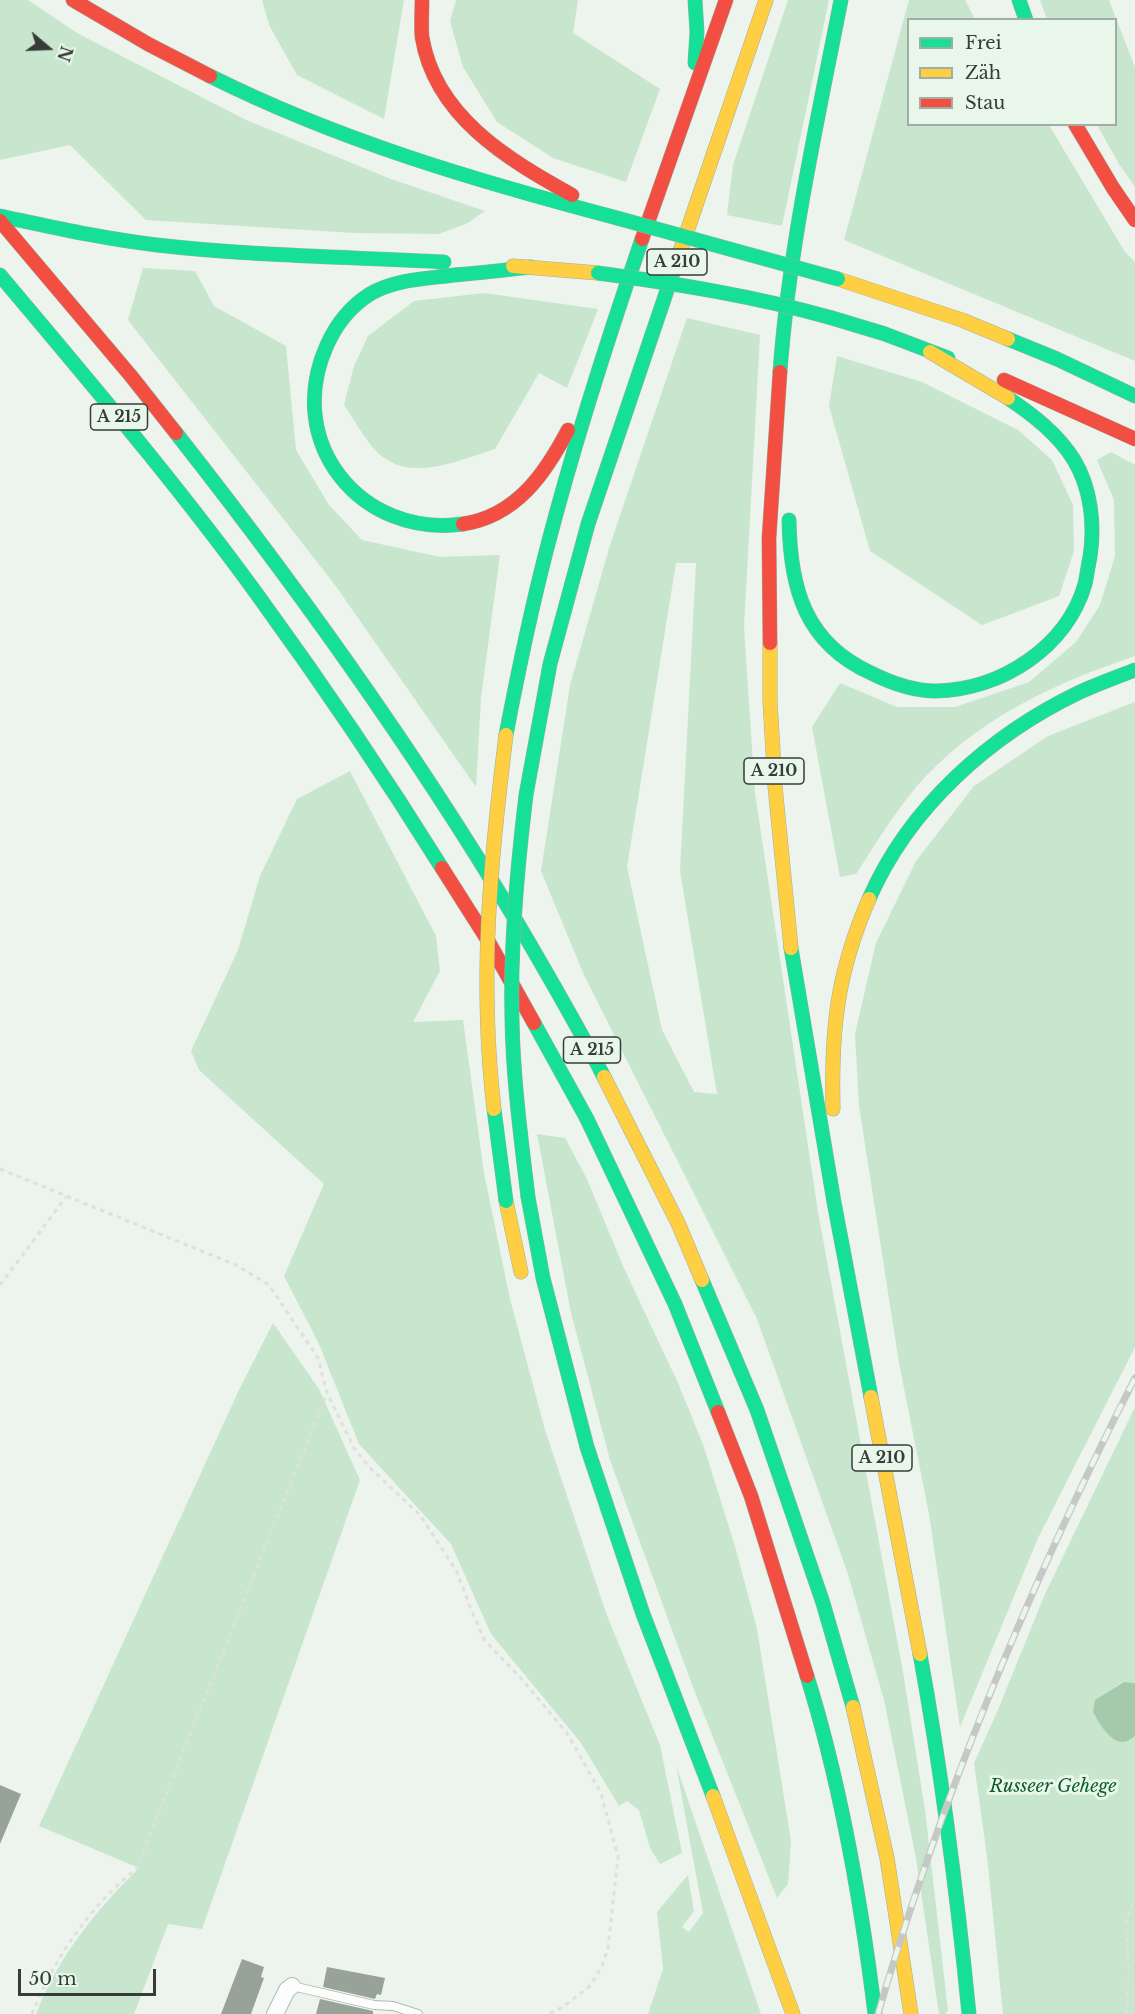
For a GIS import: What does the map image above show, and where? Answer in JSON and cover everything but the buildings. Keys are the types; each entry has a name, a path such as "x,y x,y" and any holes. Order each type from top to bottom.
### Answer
{"highway":[{"path":"73,0 168,55 213,78 340,134 386,151 474,178 838,279 962,320 1057,359 1135,396"},
{"path":"422,0 422,42 429,67 439,88 467,125 489,143 558,187 617,218"},
{"path":"687,111 697,32 695,0"},
{"path":"523,1280 506,1201 493,1107 486,1020 490,868 506,735 528,622 557,511 608,343 726,0"},
{"name":"A 210","path":"766,0 588,524 550,664 526,795 515,899 512,974 516,1092 528,1197 543,1278 587,1447 643,1614 743,1873 793,2014"},
{"name":"A 210","path":"841,0 802,199 783,336 769,538 770,701 775,786 790,941 834,1202 931,1714 955,1877 969,2014"},
{"path":"1019,0 1025,18"},
{"path":"1076,126 1135,220"},
{"path":"0,216 80,234 156,245 225,251 531,267 598,273 703,288 774,302 885,334 989,374 1135,439"},
{"name":"A 215","path":"0,221 90,324 236,509 368,688 465,833 543,963 602,1068 663,1189 714,1303 766,1431 807,1548 836,1643 866,1762 890,1875 911,2014"},
{"path":"531,267 404,281 383,287 352,309 327,341 314,388 314,414 319,437 338,477 376,509 395,519 413,524 457,526 481,520 505,509 525,494 543,474 568,432 608,343"},
{"name":"A 215","path":"0,275 136,438 214,537 305,661 395,790 538,1027 630,1203 669,1288 732,1440 771,1554 798,1643 849,1850 875,2014"},
{"path":"783,336 788,464"},
{"path":"789,510 789,554 803,610 828,644 847,661 869,675 902,687 929,691 960,691 990,683 1018,669 1042,651 1062,630 1074,613 1091,558 1092,530 1089,503 1071,454 1041,421 930,352"},
{"path":"834,1202 832,1047 838,993 852,940 871,893 887,864 903,837 940,791 983,751 1030,718 1091,687 1135,670"},
{"path":"562,1402 587,1447"}],"street":[{"path":"275,2014 287,1990 292,1986"}],"lane":[{"path":"292,1986 374,2005 407,2009 418,2014"}],"path":[{"path":"0,1169 236,1265 269,1285 318,1358 327,1393 354,1448 369,1467 420,1515 457,1572 485,1641 519,1676 567,1733 601,1794 618,1857 608,1948 602,1966 590,1986 563,2007 548,2014"},
{"path":"0,1285 66,1197"},
{"path":"32,2014 55,1964 67,1946 119,1882 135,1869 327,1393"},
{"path":"1126,2014 1129,1974 1126,1922 1135,1895"}],"green space":[{"path":"0,0 28,0 77,33 246,120 391,179 485,211 468,223 439,234 354,233 146,220 70,145 0,160"},
{"path":"262,0 404,0 384,119 297,75 269,25"},
{"path":"456,0 578,0 573,33 660,89 626,182 553,158 497,122 463,67 450,21"},
{"path":"788,0 829,0 782,226 727,215 733,165"},
{"path":"909,0 965,0 974,18 907,18 907,126 1050,126 1125,252 1135,262 1135,361 844,240"},
{"path":"1040,0 1109,0 1116,18 1047,18"},
{"path":"1117,21 1135,67 1135,187 1098,126 1117,126"},
{"path":"143,268 195,271 214,306 286,346 296,450 329,505 362,540 440,557 500,555 481,698 476,787 335,585 128,320"},
{"path":"484,293 598,309 567,388 539,373 495,449 462,460 429,467 413,468 398,465 383,457 370,444 344,405 354,366 368,336 414,301"},
{"path":"687,318 760,335 744,627 755,793 818,1212 903,1672 925,1810 948,2011 945,2014 939,2014 916,1858 884,1700 848,1574 757,1319 584,975 541,871 570,685 610,545","holes":["676,563 696,563 680,871 717,1094 694,1092 662,1030 627,867"]},
{"path":"837,356 922,382 1018,430 1052,460 1073,505 1074,551 1059,596 982,625 870,551 829,406"},
{"path":"1111,452 1135,465 1135,656 1077,678 1023,703 972,735 916,787 856,874 840,877 812,727 840,683 897,707 955,707 1029,682 1076,642 1100,605 1115,556 1114,500 1097,460"},
{"path":"1135,702 1135,1347 1038,1538 960,1727 929,1514 899,1363 859,1106 855,1034 876,943 916,861 974,786 1048,736"},
{"path":"350,771 436,936 440,971 413,1022 463,1020 484,1173 510,1299 545,1430 606,1613 660,1745 682,1853 660,1864 650,1848 639,1810 627,1801 619,1806 581,1743 491,1634 451,1544 359,1444 319,1344 284,1276 324,1184 199,1070 191,1051 238,950 260,876 297,799"},
{"path":"537,1134 565,1138 587,1179 623,1266 678,1383 704,1447 736,1550 757,1629 791,1841 788,1884 777,1898 691,1682 610,1460 571,1313"},
{"path":"273,1323 319,1389 360,1480 202,1929 168,1924 134,2014 36,2014 55,1973 80,1935 139,1868 39,1826 239,1390"},
{"name":"Russeer Gehege","path":"1135,1407 1135,1683 1123,1682 1096,1700 1093,1712 1130,1741 1135,1736 1135,2014 1003,2014 987,1856 974,1763 1045,1594"},
{"path":"676,1765 761,2014 648,2014 663,1969 657,1912 688,1875 694,1911 682,1927 689,1932 703,1913"}],"shaded area":[{"path":"1124,1682 1135,1683 1135,1736 1122,1742 1105,1731 1093,1712 1095,1700"}],"railway":[{"path":"878,2014 931,1850 992,1690 1060,1532 1135,1378"}],"traffic: fast":[{"path":"695,0 697,32 695,63"},
{"path":"780,372 797,232 841,0"},
{"path":"1019,0 1025,18"},
{"path":"210,76 309,120 410,158 617,218"},
{"path":"0,216 98,236 193,249 444,262"},
{"path":"617,218 838,279"},
{"path":"506,735 530,618 557,509 642,239"},
{"path":"526,795 550,664 588,524 681,249"},
{"path":"463,524 426,524 392,516 363,499 340,476 324,448 315,416 316,381 327,345 335,330 350,310 370,294 390,285 411,280 531,267"},
{"path":"598,273 716,291 832,318"},
{"path":"0,275 132,433 228,555 330,697 442,868"},
{"path":"832,318 885,334 948,358"},
{"path":"1008,339 1057,359 1135,396"},
{"path":"789,520 793,568 806,611 816,629 830,646 849,661 894,683 927,691 960,689 984,683 1007,673 1028,661 1047,645 1076,607 1085,584 1092,532 1088,495 1074,460 1044,426 1008,398"},
{"path":"176,433 271,557 407,748 491,879 559,994 604,1077"},
{"path":"869,899 886,865 906,834 930,804 984,752 1047,709 1080,692 1135,670"},
{"path":"526,795 515,907 512,991 516,1086 528,1197"},
{"path":"791,948 834,1202 871,1397"},
{"path":"534,1023 587,1119 675,1304 718,1412"},
{"path":"494,1109 506,1201"},
{"path":"528,1197 543,1278 587,1447 643,1614 713,1796"},
{"path":"702,1280 757,1410 823,1603 853,1707"},
{"path":"920,1654 948,1834 969,2014"},
{"path":"807,1676 840,1801 863,1928 875,2014"}],"traffic: slow":[{"path":"681,249 766,0"},
{"path":"513,266 598,273"},
{"path":"838,279 962,320 1008,339"},
{"path":"930,352 1008,398"},
{"path":"770,643 770,701 775,786 791,948"},
{"path":"494,1109 487,1015 488,922 495,829 506,735"},
{"path":"833,1109 833,1053 838,1002 850,952 869,899"},
{"path":"604,1077 678,1223 702,1280"},
{"path":"506,1201 521,1272"},
{"path":"871,1397 920,1654"},
{"path":"853,1707 887,1858 911,2014"},
{"path":"713,1796 793,2014"}],"traffic: jam":[{"path":"73,0 148,44 210,76"},
{"path":"422,0 422,37 430,65 442,90 458,112 499,150 572,195"},
{"path":"642,239 726,0"},
{"path":"1076,126 1135,220"},
{"path":"0,221 176,433"},
{"path":"770,643 769,538 780,372"},
{"path":"1004,380 1135,439"},
{"path":"463,524 499,512 527,490 539,477 568,430"},
{"path":"442,868 487,939 534,1023"},
{"path":"718,1412 751,1496 807,1676"}]}
